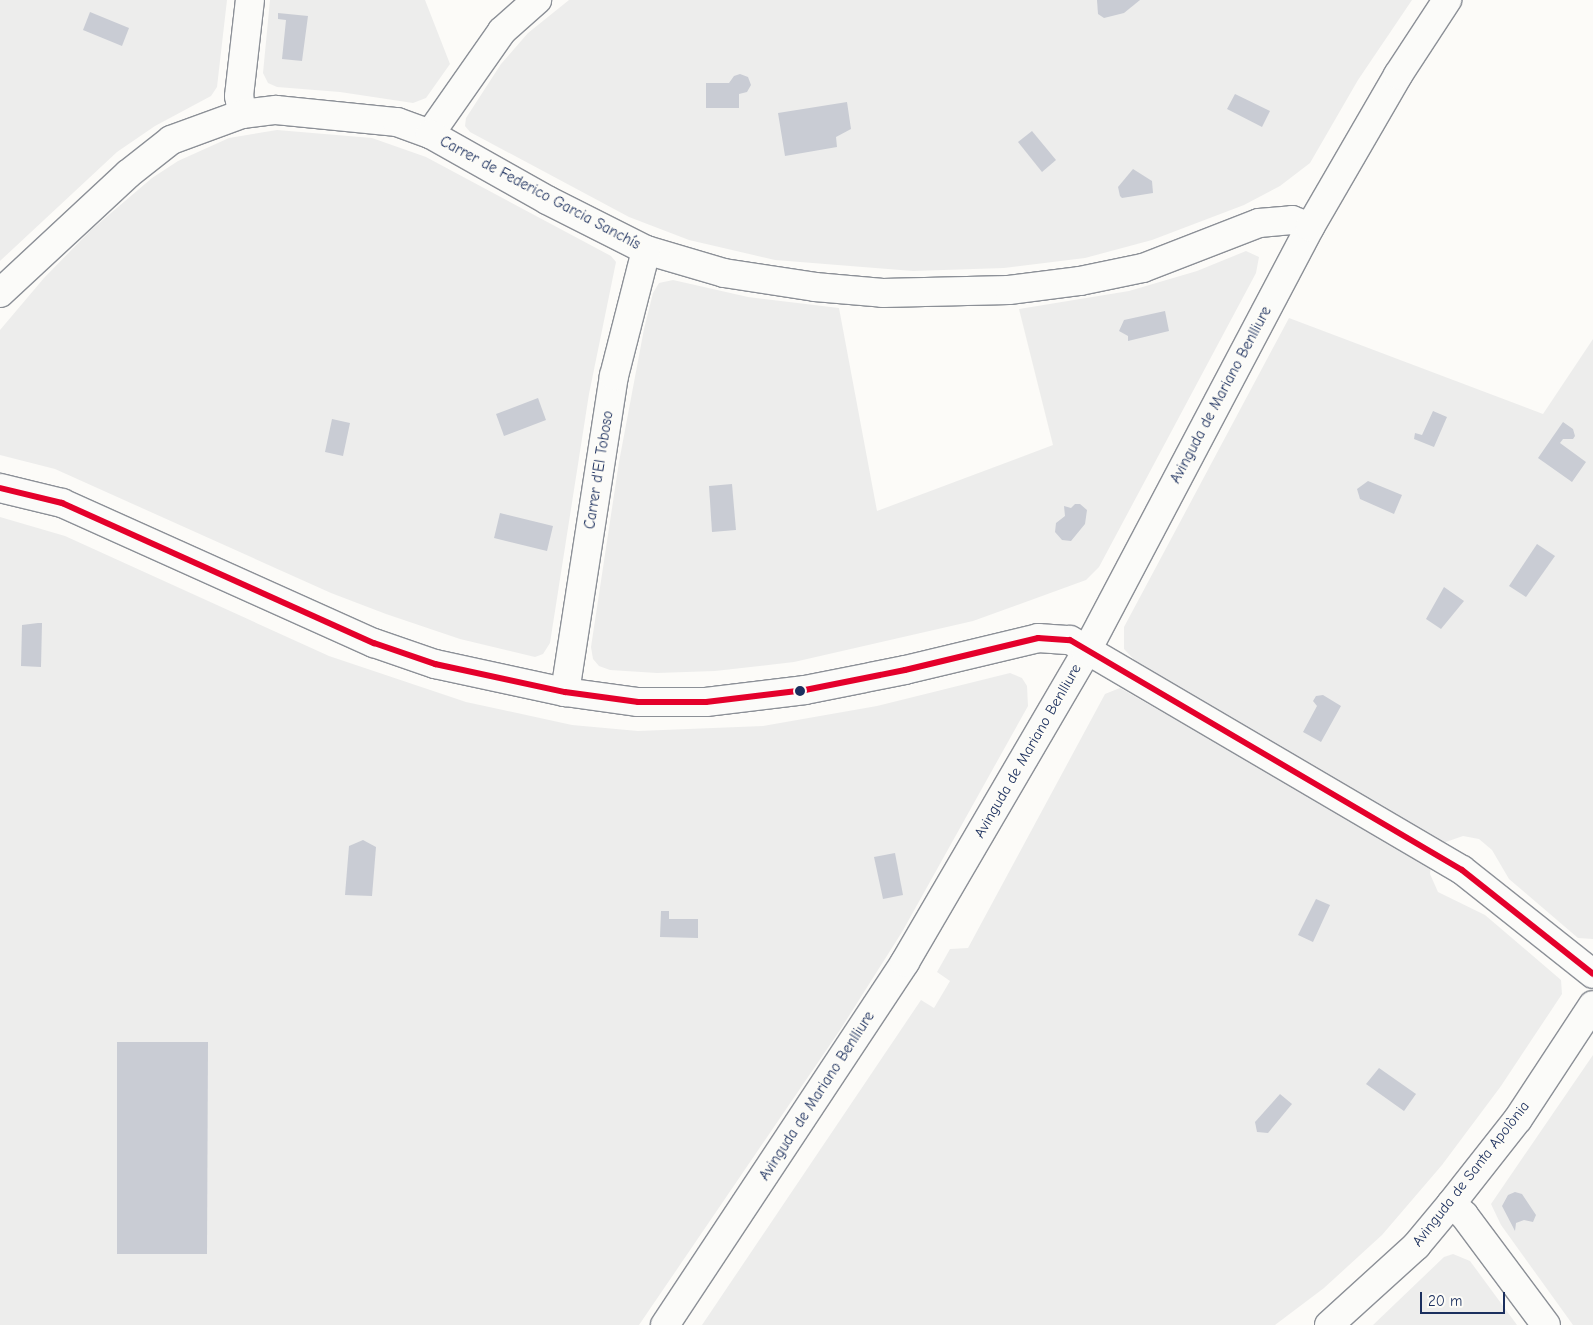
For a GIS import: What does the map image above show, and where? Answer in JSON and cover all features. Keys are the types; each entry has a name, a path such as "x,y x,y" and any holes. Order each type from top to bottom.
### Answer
{"street":[{"path":"242,114 239,96 250,0"},
{"path":"430,134 502,31 537,0"},
{"name":"Avinguda de Mariano Benlliure","path":"665,1325 905,962 1086,652 1310,227 1398,75 1447,0"},
{"name":"Carrer de Federico Garcia Sanchís","path":"0,293 128,174 171,140 242,114 276,110 328,113 397,122 430,134 547,200 646,250 724,273 815,287 883,293 950,293 1080,281 1143,268 1260,223 1292,220 1310,227"},
{"name":"Carrer d'El Toboso","path":"565,692 614,376 646,250"},
{"path":"0,488 62,503 374,643 435,664 565,692 638,702 706,702 805,690 906,670 1038,638 1070,640 1086,652 1462,870 1593,974"},
{"name":"Avinguda de Santa Apolònia","path":"1329,1325 1416,1246 1451,1204 1518,1119 1593,1005"},
{"path":"1451,1204 1464,1215 1546,1325"}],"shaded area":[{"path":"0,0 227,0 217,87 211,96 155,126 117,152 0,261"},
{"path":"270,0 425,0 450,64 426,98 413,103 340,92 277,87 268,83 263,73"},
{"path":"569,0 1412,0 1358,80 1310,163 1280,186 1244,205 1152,240 1085,258 1004,268 913,271 775,260 689,240 629,217 470,132 465,126 466,118 501,64 528,33"},
{"path":"1097,0 1140,0 1124,13 1104,18 1098,14"},
{"path":"90,12 129,28 122,46 83,30"},
{"path":"278,13 308,16 302,61 282,59 286,20 278,19"},
{"path":"740,74 748,77 751,85 747,92 739,94 739,108 706,108 706,83 729,83 734,76"},
{"path":"1235,94 1270,111 1262,127 1227,109"},
{"path":"847,102 851,129 836,137 837,147 785,156 778,113"},
{"path":"277,130 372,138 426,157 611,256 616,262 589,394 550,643 543,654 535,657 460,639 386,614 331,593 55,469 0,455 0,330 44,278 91,230 152,178 178,161 229,138"},
{"path":"1032,131 1056,160 1042,172 1018,142"},
{"path":"1133,169 1152,181 1153,193 1122,198 1120,196 1118,187"},
{"path":"1246,251 1259,257 1256,273 1099,567 1086,580 973,621 794,662 715,671 657,673 610,670 599,666 593,659 591,647 619,462 644,329 653,293 659,283 673,280 748,297 839,308 877,511 1053,445 1019,309 1129,291 1197,271"},
{"path":"1165,311 1169,331 1128,341 1128,336 1119,331 1124,320"},
{"path":"1289,318 1543,414 1593,339 1593,939 1578,938 1509,879 1492,850 1479,839 1463,836 1443,843 1145,671 1124,649 1124,627"},
{"path":"538,398 546,420 504,436 496,414"},
{"path":"1433,411 1447,417 1434,447 1414,439 1415,433 1422,435"},
{"path":"332,419 350,423 343,456 325,452"},
{"path":"1563,422 1573,429 1575,436 1573,439 1563,439 1560,443 1586,462 1572,482 1538,458"},
{"path":"1368,481 1402,495 1394,514 1360,499 1357,489"},
{"path":"732,484 736,530 712,532 709,486"},
{"path":"1075,504 1080,504 1087,510 1085,524 1071,541 1062,540 1055,532 1056,523 1065,516 1064,506 1071,508"},
{"path":"500,513 553,526 547,551 494,538"},
{"path":"0,517 65,536 329,656 466,702 572,725 638,731 763,726 877,706 1010,673 1022,678 1027,686 1028,706 902,932 840,1030 639,1325 0,1325"},
{"path":"1537,544 1555,556 1526,597 1509,586"},
{"path":"1444,587 1464,601 1441,629 1426,619"},
{"path":"42,623 41,667 21,666 22,625"},
{"path":"1120,688 1431,865 1430,874 1438,892 1485,915 1561,980 1562,994 1501,1086 1442,1165 1382,1235 1324,1288 1275,1325 702,1325 921,1000 934,1008 950,981 937,972 950,949 968,948 1105,694"},
{"path":"1323,695 1341,706 1321,742 1303,732 1317,706 1313,701 1316,696"},
{"path":"363,840 376,847 372,896 345,895 349,846"},
{"path":"895,853 903,895 883,899 874,857"},
{"path":"1316,899 1330,905 1313,942 1298,935"},
{"path":"661,911 669,911 669,919 698,919 698,938 660,937"},
{"path":"117,1042 208,1042 207,1254 117,1254"},
{"path":"1593,1055 1593,1325 1573,1325 1501,1225 1491,1204"},
{"path":"1379,1068 1416,1094 1404,1111 1366,1084"},
{"path":"1280,1094 1292,1104 1268,1133 1257,1132 1255,1122"},
{"path":"1515,1192 1522,1194 1536,1215 1533,1222 1524,1220 1516,1223 1515,1231 1502,1206 1508,1195"},
{"path":"1453,1254 1470,1261 1517,1325 1373,1325 1444,1257"}],"transit line":[{"path":"0,488 62,503 374,643 435,664 565,692 638,702 706,702 805,690 905,670 1038,638 1070,640 1462,870 1593,974"}]}
